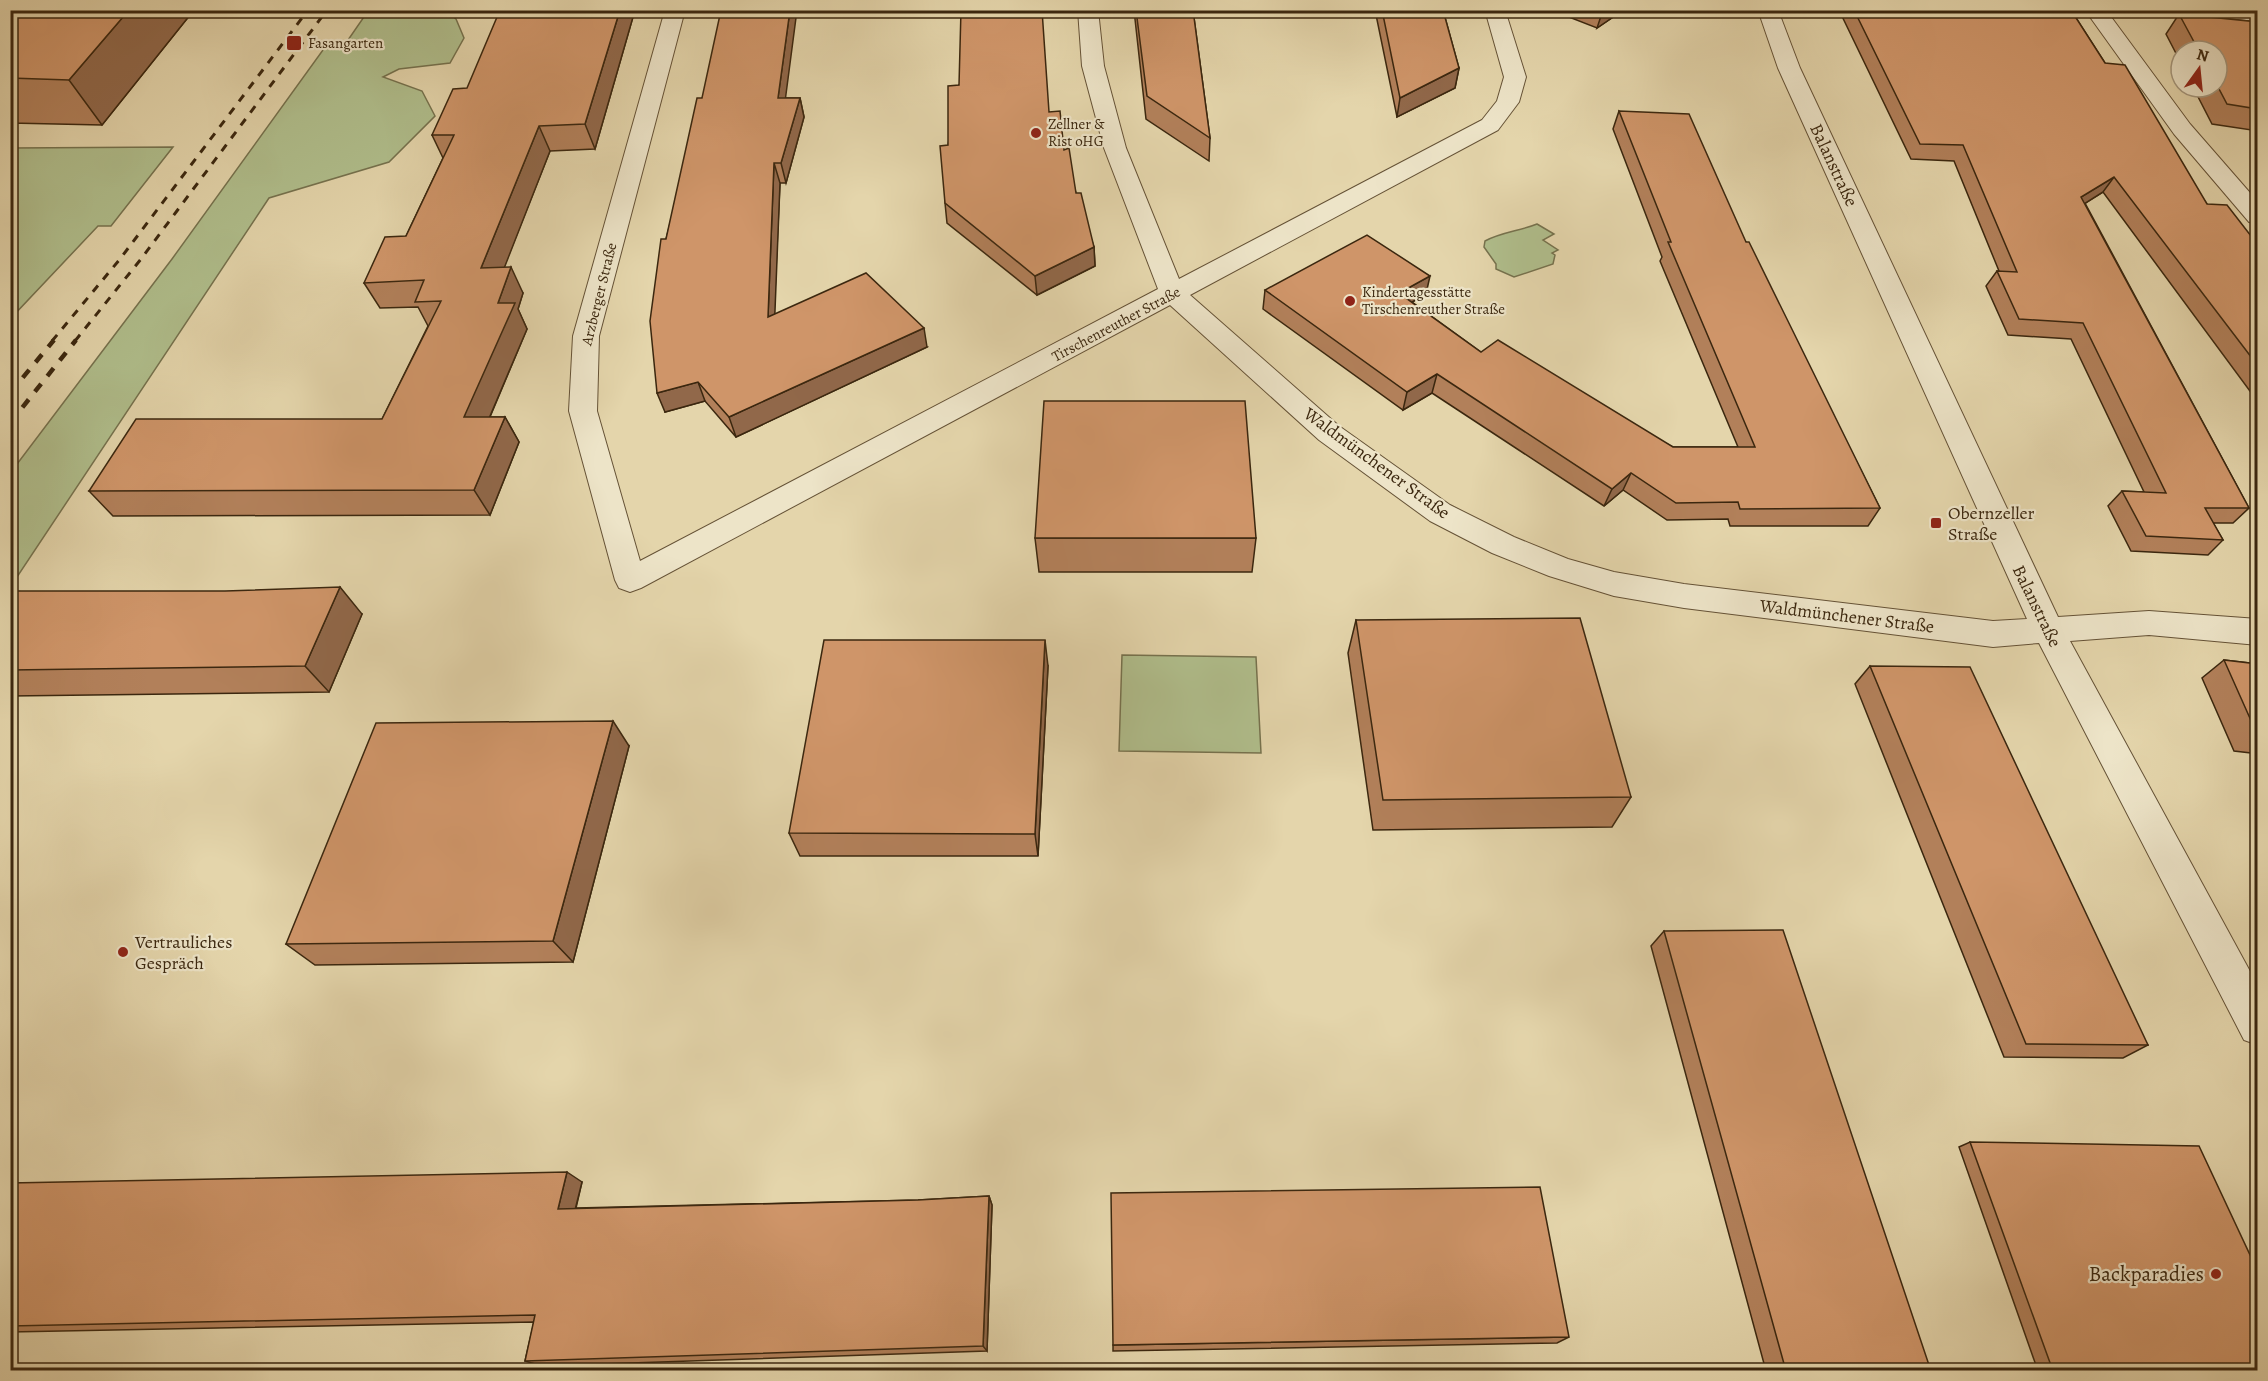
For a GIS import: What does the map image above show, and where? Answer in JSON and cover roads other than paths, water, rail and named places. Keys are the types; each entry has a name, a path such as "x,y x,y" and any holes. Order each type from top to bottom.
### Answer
{"street":[{"name":"Arzberger Straße","path":"630,580 583,411 586,336 675,10"},
{"name":"Waldmünchener Straße","path":"1088,10 1094,66 1115,148 1173,294 1329,433 1440,513 1503,545 1560,568 1614,584 1684,596 1959,631 1993,634 2048,630"},
{"name":"Tirschenreuther Straße","path":"630,580 1490,125 1509,102 1515,77 1495,10"},
{"name":"Balanstraße","path":"1768,10 1789,68 2048,630 2258,1026"},
{"path":"2095,10 2182,129 2258,217"},
{"path":"2174,10 2258,19"},
{"path":"2048,630 2149,623 2258,632"}],"railway":[{"path":"52,341 120,259 308,10"},
{"path":"75,341 141,259 327,10"},
{"path":"10,393 54,340"},
{"path":"10,423 76,340"}],"place":[{"name":"Fasangarten","path":"294,43"},
{"name":"Zellner & Rist oHG","path":"1036,133"},
{"name":"Kindertagesstätte Tirschenreuther Straße","path":"1350,301"},
{"name":"Obernzeller Straße","path":"1936,523"},
{"name":"Vertrauliches Gespräch","path":"123,952"},
{"name":"Backparadies","path":"2216,1274"}]}
